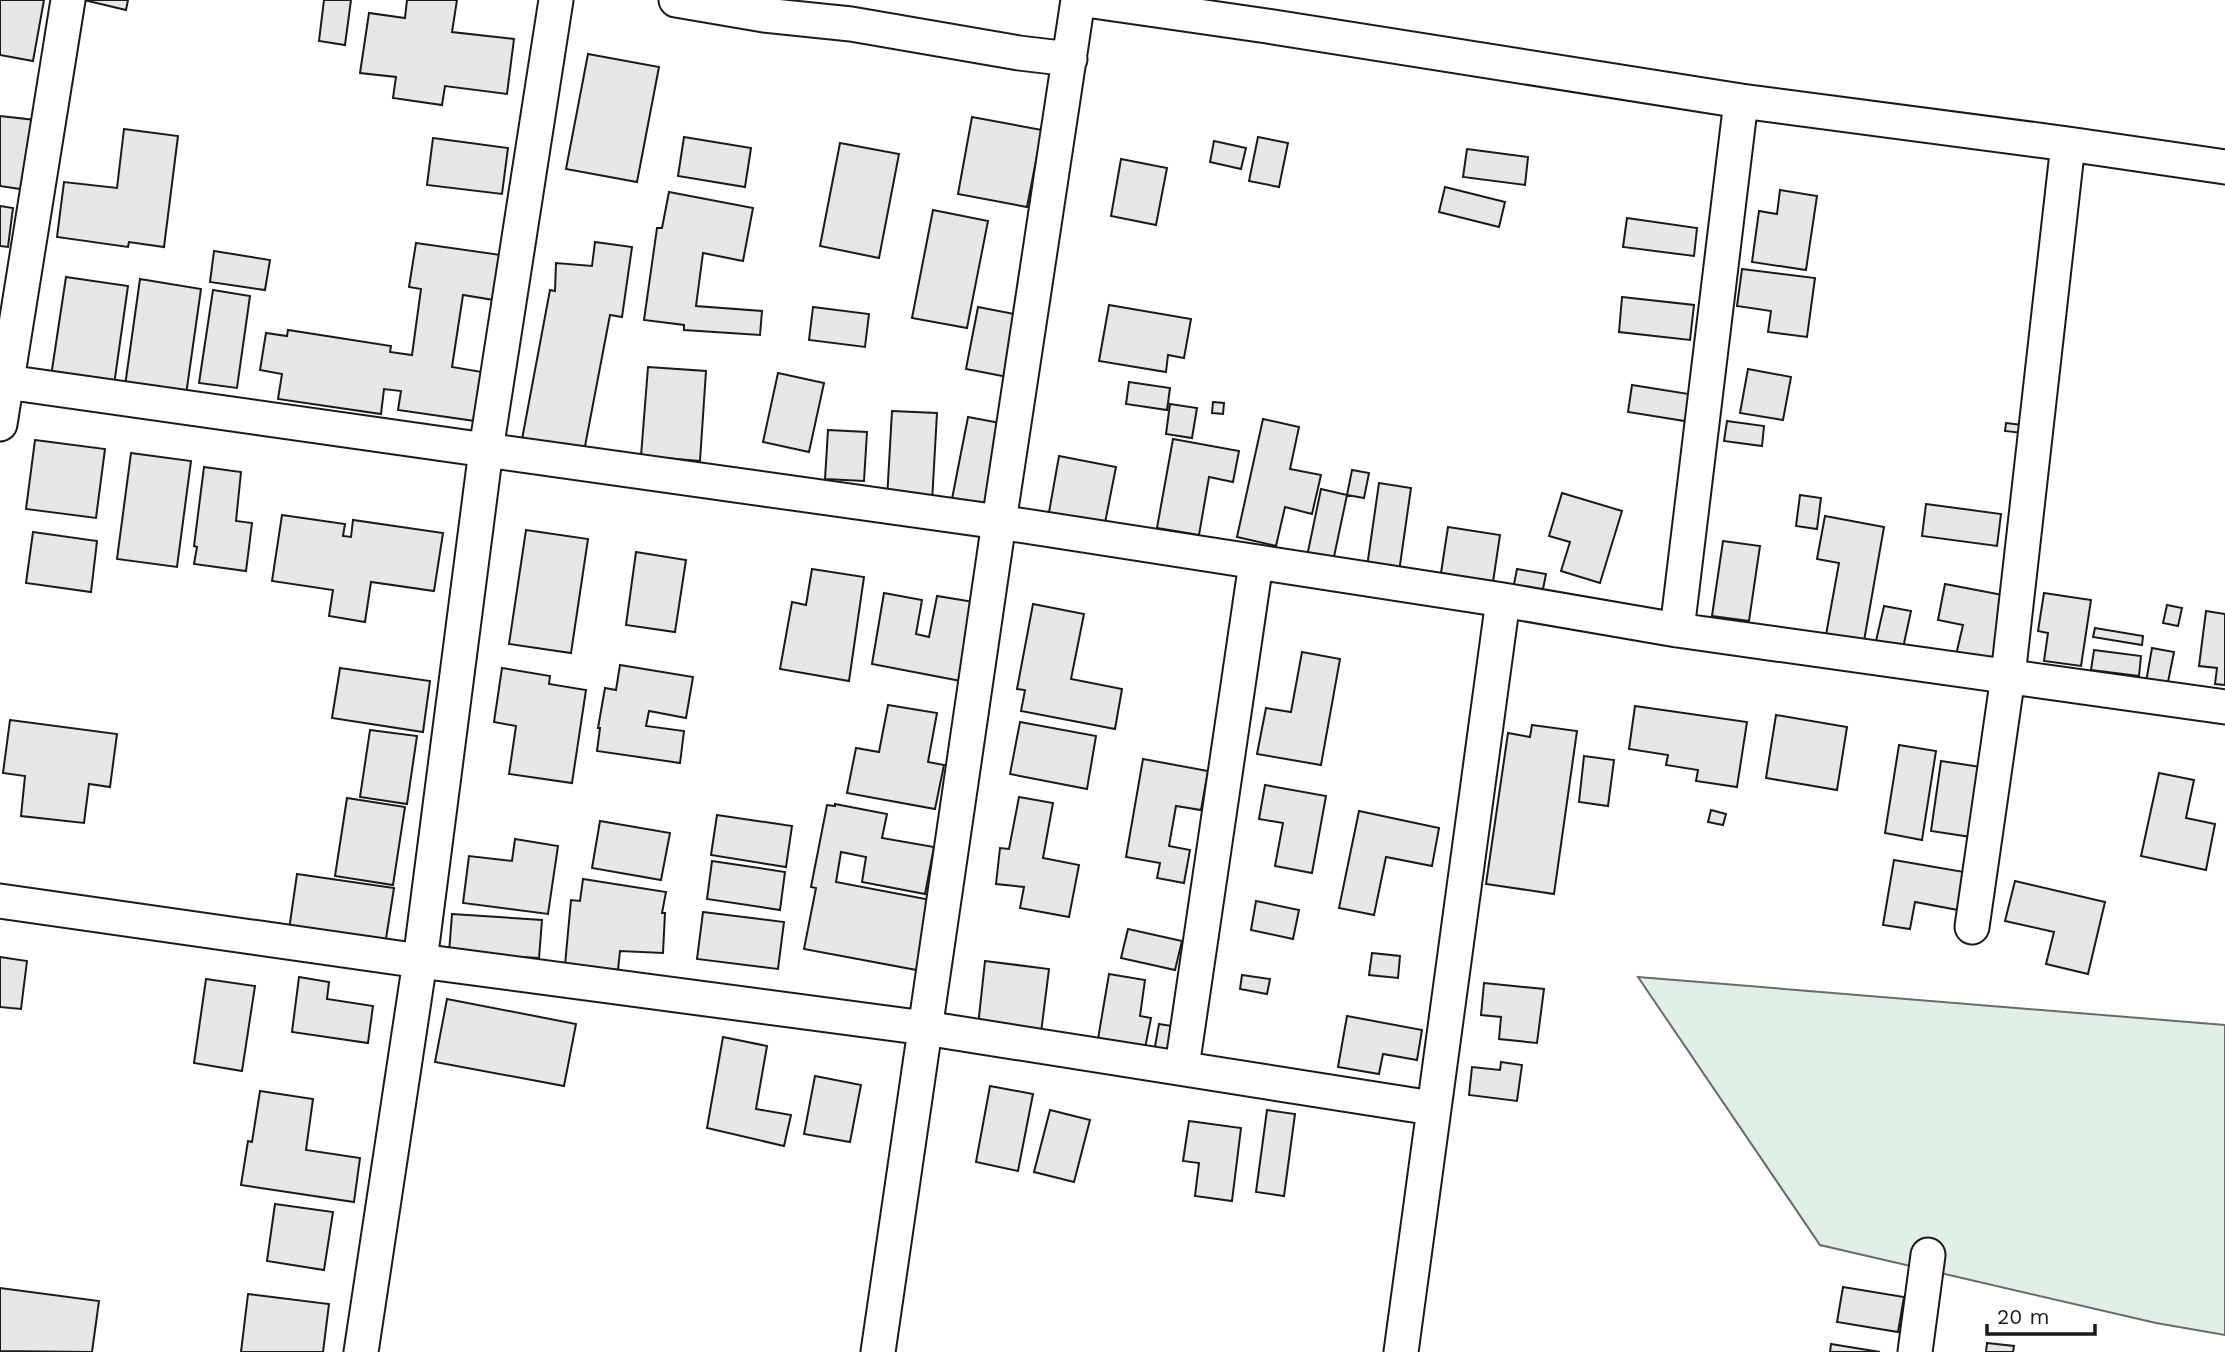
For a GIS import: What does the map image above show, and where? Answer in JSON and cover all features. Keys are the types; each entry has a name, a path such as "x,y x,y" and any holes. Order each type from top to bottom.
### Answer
{"street":[{"path":"0,424 4,381 68,0"},
{"path":"361,1352 420,961 486,450 556,0"},
{"path":"676,0 764,15 851,24 1018,53 1070,59"},
{"path":"878,1352 1078,0"},
{"path":"1086,0 1741,101 2225,167"},
{"path":"1677,630 1741,101"},
{"path":"1972,928 2008,676 2068,144"},
{"path":"4,381 999,522 1503,600 1677,630 2225,707"},
{"path":"1182,1068 1256,563"},
{"path":"1401,1352 1503,600"},
{"path":"0,901 420,961 925,1028 1432,1108"},
{"path":"1915,1352 1928,1255"}],"green space":[{"path":"1638,977 2225,1025 2225,1335 2156,1323 1820,1245"}],"building":[{"path":"0,0 44,0 33,61 0,55"},
{"path":"84,0 128,0 126,10"},
{"path":"324,0 351,0 345,45 319,41"},
{"path":"407,0 457,0 452,32 514,39 507,94 445,86 442,105 393,98 396,77 360,73 369,13 405,18"},
{"path":"588,54 659,67 637,182 566,169"},
{"path":"0,116 35,120 27,190 0,186"},
{"path":"972,117 1042,130 1027,207 958,194"},
{"path":"124,129 178,136 164,247 129,242 128,247 57,237 64,182 117,188"},
{"path":"684,137 751,148 745,187 678,176"},
{"path":"1258,137 1288,143 1279,187 1249,181"},
{"path":"433,138 508,148 502,194 427,185"},
{"path":"1214,141 1246,148 1241,169 1210,162"},
{"path":"840,143 899,154 879,258 820,246"},
{"path":"1467,149 1528,157 1525,185 1463,177"},
{"path":"1121,159 1167,168 1156,225 1111,216"},
{"path":"1445,187 1505,202 1499,227 1439,212"},
{"path":"1780,190 1817,196 1806,270 1752,262 1759,211 1777,214"},
{"path":"669,192 753,208 743,261 703,253 696,306 762,311 760,335 684,330 684,325 644,320 657,228 662,228"},
{"path":"0,206 13,208 8,247 0,246"},
{"path":"933,210 988,221 967,328 912,318"},
{"path":"1627,218 1697,228 1694,256 1623,247"},
{"path":"595,242 632,247 622,317 610,315 582,462 520,450 550,290 555,291 556,263 592,266"},
{"path":"416,243 508,256 500,301 463,295 452,367 482,372 475,421 398,410 401,391 384,389 381,414 278,399 282,374 260,370 266,333 287,336 288,330 391,346 390,352 412,355 421,289 409,287"},
{"path":"214,251 270,260 265,290 210,282"},
{"path":"1742,269 1815,278 1807,337 1768,332 1771,311 1737,306"},
{"path":"66,277 128,286 113,392 50,383"},
{"path":"140,279 201,289 185,402 124,393"},
{"path":"213,290 250,296 237,388 199,383"},
{"path":"1622,297 1694,305 1690,340 1619,332"},
{"path":"1109,305 1191,319 1184,358 1168,355 1166,372 1099,361"},
{"path":"813,307 869,314 865,347 809,340"},
{"path":"978,307 1025,316 1013,378 966,369"},
{"path":"648,367 706,371 700,461 641,456"},
{"path":"1748,369 1791,377 1783,420 1740,413"},
{"path":"778,373 824,383 809,452 763,442"},
{"path":"1129,382 1170,388 1167,410 1126,404"},
{"path":"1632,385 1695,395 1691,422 1628,412"},
{"path":"1213,402 1224,403 1223,414 1212,413"},
{"path":"1170,404 1197,408 1192,438 1166,434"},
{"path":"892,411 937,413 932,502 887,499"},
{"path":"968,417 1011,425 995,513 951,504"},
{"path":"1263,419 1299,427 1290,469 1321,475 1312,514 1285,507 1276,546 1237,537"},
{"path":"1727,421 1764,426 1762,446 1724,441"},
{"path":"2006,423 2031,426 2030,434 2005,431"},
{"path":"828,430 867,432 864,481 825,479"},
{"path":"1173,439 1239,451 1233,482 1209,477 1199,535 1157,528"},
{"path":"35,440 105,449 96,518 26,509"},
{"path":"131,453 191,461 177,567 117,559"},
{"path":"1059,456 1116,467 1104,528 1048,518"},
{"path":"204,467 241,472 236,521 252,523 246,571 194,564"},
{"path":"1352,470 1369,473 1364,498 1347,495"},
{"path":"1379,483 1411,488 1399,572 1367,567"},
{"path":"1321,489 1347,495 1331,571 1305,566"},
{"path":"1562,493 1622,511 1600,583 1561,571 1570,542 1549,536"},
{"path":"1800,495 1821,498 1817,529 1796,526"},
{"path":"1926,504 2001,514 1997,546 1922,536"},
{"path":"282,515 345,524 343,536 351,537 353,520 443,533 434,591 371,582 365,622 329,616 333,590 272,581"},
{"path":"1825,516 1884,527 1864,641 1826,635 1839,563 1817,559"},
{"path":"1448,527 1500,535 1493,582 1441,573"},
{"path":"526,530 588,539 571,653 509,644"},
{"path":"33,532 97,541 91,592 26,583"},
{"path":"1723,541 1760,546 1749,621 1712,616"},
{"path":"636,552 686,560 675,632 626,625"},
{"path":"812,569 864,577 849,681 780,669 792,602 806,605"},
{"path":"1517,569 1546,574 1540,604 1511,599"},
{"path":"1945,584 2008,596 1996,662 1956,655 1963,625 1938,620"},
{"path":"884,593 922,600 916,634 929,637 937,596 974,602 966,682 872,664"},
{"path":"2044,593 2091,600 2081,666 2044,661 2048,633 2038,631"},
{"path":"1033,604 1084,614 1071,679 1122,689 1115,729 1021,711 1025,690 1017,689"},
{"path":"2167,605 2182,608 2178,626 2163,623"},
{"path":"1884,606 1911,611 1903,648 1876,641"},
{"path":"2206,611 2225,614 2225,685 2215,684 2217,668 2199,666"},
{"path":"2095,628 2143,636 2142,645 2093,637"},
{"path":"2152,648 2174,652 2167,687 2146,682"},
{"path":"2094,650 2141,656 2139,676 2091,670"},
{"path":"1302,652 1340,659 1321,765 1257,754 1266,708 1291,712"},
{"path":"620,665 693,677 686,718 649,711 646,726 684,731 680,763 597,751 605,688 616,690"},
{"path":"340,668 430,681 423,732 332,718"},
{"path":"502,668 550,676 549,684 586,690 572,783 509,774 516,726 494,722"},
{"path":"888,705 937,713 928,762 944,765 935,809 847,793 856,748 879,752"},
{"path":"1635,706 1747,722 1737,787 1696,781 1698,770 1666,765 1668,755 1629,749"},
{"path":"1776,715 1847,727 1837,790 1766,778"},
{"path":"10,720 117,734 110,787 89,784 84,823 21,816 25,776 3,773"},
{"path":"1020,722 1096,736 1087,789 1010,774"},
{"path":"1532,725 1577,731 1554,894 1486,884 1508,733 1530,737"},
{"path":"370,730 417,736 407,804 360,797"},
{"path":"1899,745 1936,751 1922,840 1885,833"},
{"path":"1584,756 1614,760 1608,806 1579,802"},
{"path":"1143,759 1208,771 1201,810 1176,806 1169,846 1190,850 1184,883 1157,878 1160,863 1126,857"},
{"path":"1941,761 1981,767 1971,837 1931,831"},
{"path":"2159,773 2194,780 2186,818 2215,824 2206,870 2141,856"},
{"path":"1265,785 1326,796 1312,873 1275,866 1283,823 1259,819"},
{"path":"1019,797 1053,803 1043,858 1079,865 1069,917 1020,908 1024,887 996,884 1000,848 1009,849"},
{"path":"347,798 405,807 393,885 335,876"},
{"path":"835,804 887,814 882,838 934,847 925,894 862,882 866,857 841,852 836,882 936,901 922,971 804,949 816,888 811,887 827,805"},
{"path":"1711,810 1726,814 1723,825 1708,822"},
{"path":"1359,811 1439,828 1432,866 1386,857 1374,915 1339,908"},
{"path":"717,815 792,826 786,867 711,855"},
{"path":"600,821 670,833 661,880 592,868"},
{"path":"515,839 558,846 548,914 463,903 469,856 512,861"},
{"path":"1894,860 1964,872 1958,910 1915,902 1910,929 1883,925"},
{"path":"712,861 785,872 780,910 707,899"},
{"path":"297,874 394,888 385,945 289,930"},
{"path":"583,879 666,892 662,913 665,913 663,953 620,951 618,970 565,965 571,900 580,901"},
{"path":"2015,881 2105,902 2088,974 2046,964 2054,932 2005,921"},
{"path":"1256,901 1299,910 1293,939 1251,930"},
{"path":"703,912 784,922 778,969 697,959"},
{"path":"452,914 542,920 539,958 449,953"},
{"path":"1128,929 1182,941 1175,970 1121,958"},
{"path":"1372,953 1400,956 1398,978 1369,975"},
{"path":"0,957 27,961 21,1009 0,1007"},
{"path":"985,961 1049,969 1041,1033 978,1026"},
{"path":"1109,974 1145,980 1140,1016 1151,1018 1144,1053 1097,1045"},
{"path":"1242,975 1270,979 1267,994 1240,989"},
{"path":"299,977 329,982 327,999 373,1006 368,1043 292,1032"},
{"path":"206,979 255,986 242,1071 194,1063"},
{"path":"1484,983 1544,989 1537,1043 1499,1039 1501,1017 1481,1015"},
{"path":"447,999 576,1024 564,1086 435,1062"},
{"path":"1347,1016 1422,1030 1417,1060 1383,1054 1379,1074 1338,1067"},
{"path":"1159,1024 1178,1027 1173,1056 1154,1052"},
{"path":"723,1037 767,1046 756,1109 791,1115 784,1146 707,1128"},
{"path":"1501,1062 1522,1065 1517,1101 1469,1095 1472,1067 1500,1070"},
{"path":"815,1076 861,1085 850,1142 804,1134"},
{"path":"990,1086 1033,1094 1018,1171 976,1162"},
{"path":"260,1091 313,1099 306,1150 360,1158 354,1202 241,1185 248,1141 252,1142"},
{"path":"1050,1110 1090,1120 1074,1182 1034,1172"},
{"path":"1267,1110 1295,1114 1284,1196 1256,1192"},
{"path":"1189,1121 1241,1128 1232,1201 1195,1196 1199,1163 1183,1161"},
{"path":"275,1204 333,1212 324,1270 267,1261"},
{"path":"1843,1287 1904,1297 1898,1332 1837,1322"},
{"path":"0,1288 99,1301 92,1352 0,1351"},
{"path":"248,1294 329,1304 323,1352 241,1352"},
{"path":"1987,1343 2014,1346 2013,1352 1986,1352"},
{"path":"1831,1344 1880,1352 1830,1352"}]}
